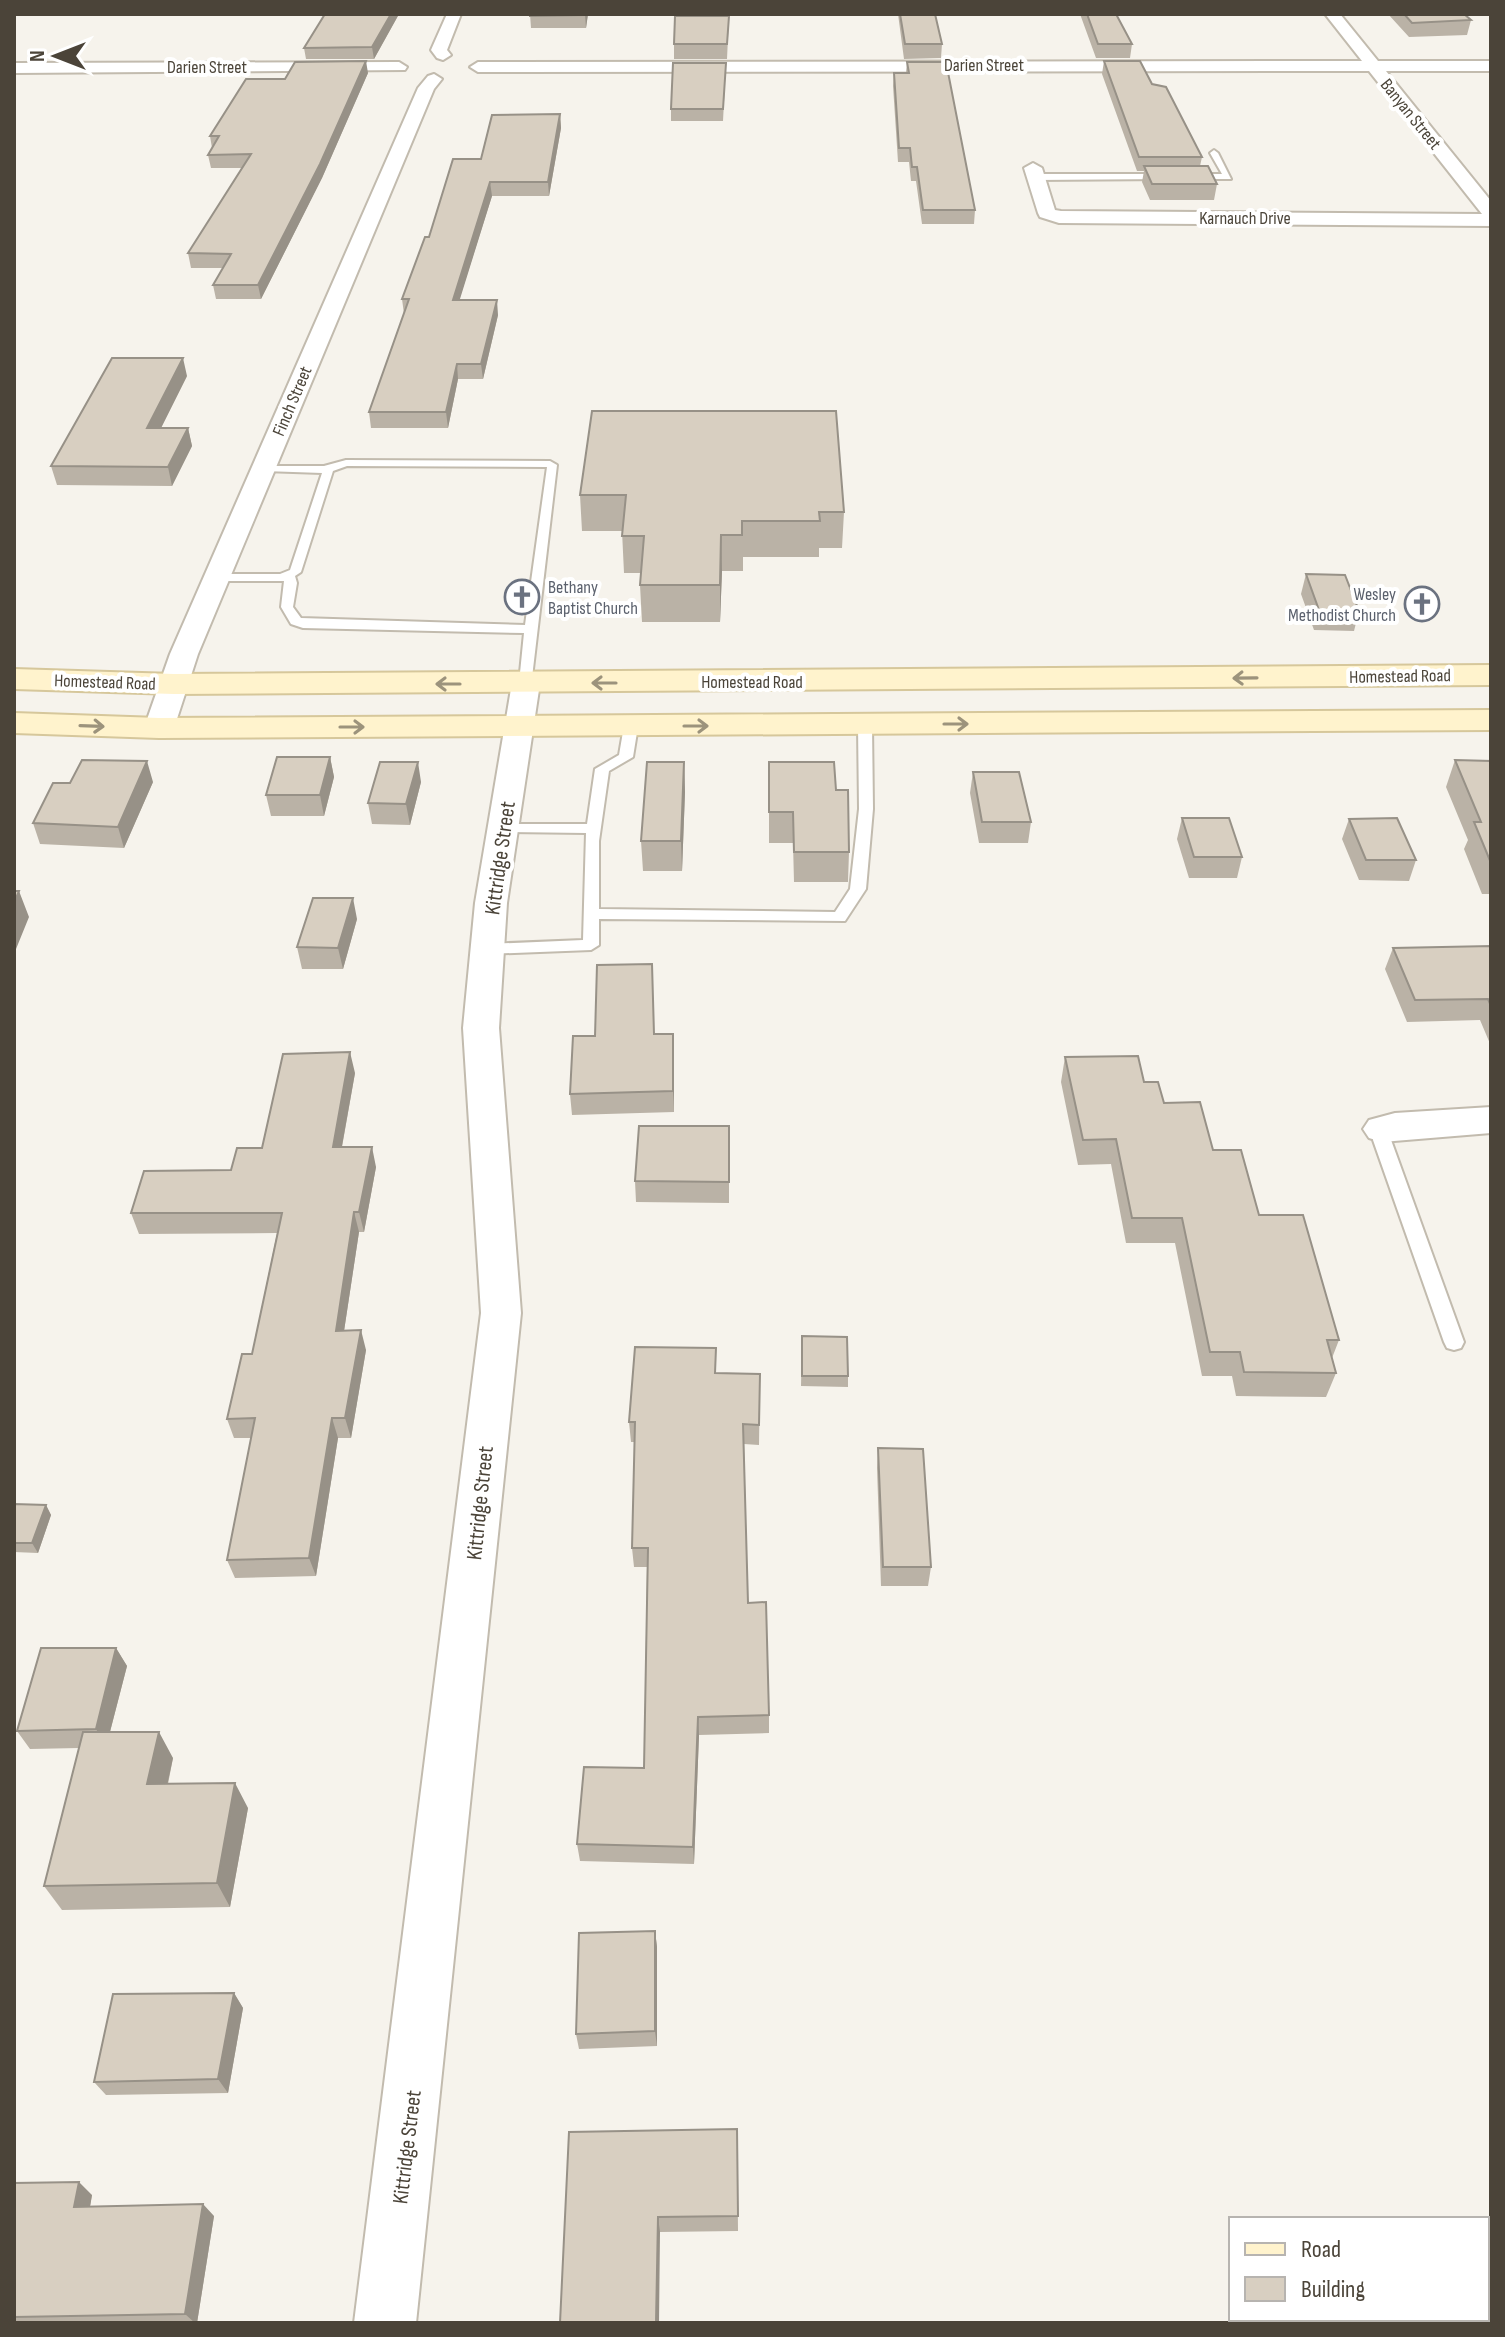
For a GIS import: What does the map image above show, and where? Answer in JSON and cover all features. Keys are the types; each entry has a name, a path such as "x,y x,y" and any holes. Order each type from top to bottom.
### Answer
{"main road":[{"name":"Homestead Road","path":"14,723 159,728 850,681 1491,675"},
{"path":"1296,677 1311,721"},
{"name":"Homestead Road","path":"14,679 174,684 523,705 631,726 1491,720"},
{"path":"850,681 859,725"}],"street":[{"path":"454,14 439,50 462,62"},
{"name":"Banyan Street","path":"1332,14 1491,213"},
{"name":"Darien Street","path":"14,68 410,62 1491,66"},
{"name":"Finch Street","path":"159,728 217,578 426,88 440,79 404,74 410,62"},
{"name":"Karnauch Drive","path":"1035,173 1047,213 1059,217 1491,220"},
{"name":"Kittridge Street","path":"385,2323 501,1313 481,1028 487,949 523,705"},
{"path":"1382,1129 1491,1120"}],"lane":[{"path":"1185,177 1228,177 1214,153"},
{"path":"1035,173 1171,177"},
{"path":"264,468 326,469 346,463 550,464 553,467 523,705"},
{"path":"217,578 289,576 295,572 328,472 326,469"},
{"path":"289,576 291,583 287,607 296,621 303,624 531,629"},
{"path":"591,914 839,917 858,889 866,809 859,725"},
{"path":"487,949 591,945 593,829 602,769 626,757 631,726"},
{"path":"503,828 593,829"},
{"path":"1382,1129 1382,1140 1454,1342"}],"building":[{"path":"325,14 391,14 372,47 304,48"},
{"path":"585,14 585,15 530,16"},
{"path":"900,14 935,14 942,44 905,44"},
{"path":"1087,14 1116,14 1132,44 1098,44"},
{"path":"1404,14 1464,14 1471,20 1412,23"},
{"path":"675,16 729,16 727,44 674,44"},
{"path":"366,61 320,164 258,285 213,285 231,254 188,253 251,154 208,155 219,136 210,136 246,79 285,79 295,62"},
{"path":"1104,61 1140,61 1152,84 1166,87 1202,157 1139,157"},
{"path":"907,62 946,62 975,210 923,210 917,167 912,167 910,148 899,148 894,73 909,73"},
{"path":"673,63 726,63 723,109 671,109"},
{"path":"560,114 548,182 490,182 453,300 497,300 481,364 457,364 446,412 369,412 409,299 402,299 425,237 429,237 453,159 481,159 492,115"},
{"path":"1144,166 1208,166 1217,184 1152,184"},
{"path":"112,358 183,358 147,428 188,428 168,467 51,466"},
{"path":"592,411 836,411 844,512 819,512 820,521 742,521 742,535 721,535 720,585 640,585 644,536 622,536 626,495 580,495"},
{"path":"1306,574 1345,575 1359,611 1319,610"},
{"path":"277,757 330,757 320,795 266,795"},
{"path":"82,760 147,761 118,827 33,823 53,783 70,783"},
{"path":"1455,760 1491,761 1491,863 1474,822 1481,822"},
{"path":"380,762 418,762 406,804 368,803"},
{"path":"647,762 684,762 681,841 641,841"},
{"path":"769,762 834,762 836,790 848,790 849,852 794,852 793,812 769,812"},
{"path":"973,772 1019,772 1031,822 982,822"},
{"path":"1182,818 1229,818 1242,857 1194,857"},
{"path":"1397,818 1416,860 1366,860 1349,819"},
{"path":"313,898 353,898 338,948 297,947"},
{"path":"1491,946 1491,1006 1488,999 1415,1000 1393,948"},
{"path":"652,964 654,1034 673,1034 673,1091 570,1094 573,1036 595,1036 597,965"},
{"path":"350,1052 333,1147 372,1147 359,1212 354,1212 336,1331 361,1330 345,1418 332,1418 309,1558 227,1560 255,1418 227,1419 242,1354 252,1354 282,1213 131,1213 144,1171 231,1170 237,1148 262,1148 283,1054"},
{"path":"1138,1056 1144,1082 1158,1082 1164,1103 1200,1102 1213,1150 1241,1150 1259,1215 1303,1215 1339,1340 1327,1340 1336,1373 1244,1372 1240,1352 1210,1352 1182,1218 1132,1218 1116,1139 1083,1140 1065,1057"},
{"path":"639,1126 729,1126 729,1182 635,1181"},
{"path":"802,1336 847,1337 848,1376 802,1376"},
{"path":"635,1347 716,1348 715,1373 760,1374 759,1425 743,1424 748,1603 766,1602 769,1715 698,1717 693,1847 577,1844 584,1767 644,1768 648,1548 632,1548 635,1422 629,1422"},
{"path":"878,1448 923,1449 931,1567 883,1567"},
{"path":"14,1504 46,1505 32,1543 14,1543"},
{"path":"41,1648 116,1648 96,1729 17,1731"},
{"path":"83,1732 159,1732 147,1784 235,1783 217,1883 44,1886"},
{"path":"655,1931 655,2031 576,2034 579,1933"},
{"path":"234,1993 218,2079 94,2082 113,1994"},
{"path":"737,2129 738,2216 658,2217 656,2323 560,2323 569,2132"},
{"path":"79,2182 74,2207 203,2204 185,2314 14,2317 14,2183"}],"place":[{"name":"Bethany Baptist Church","path":"522,597"},
{"name":"Wesley Methodist Church","path":"1422,604"}]}
